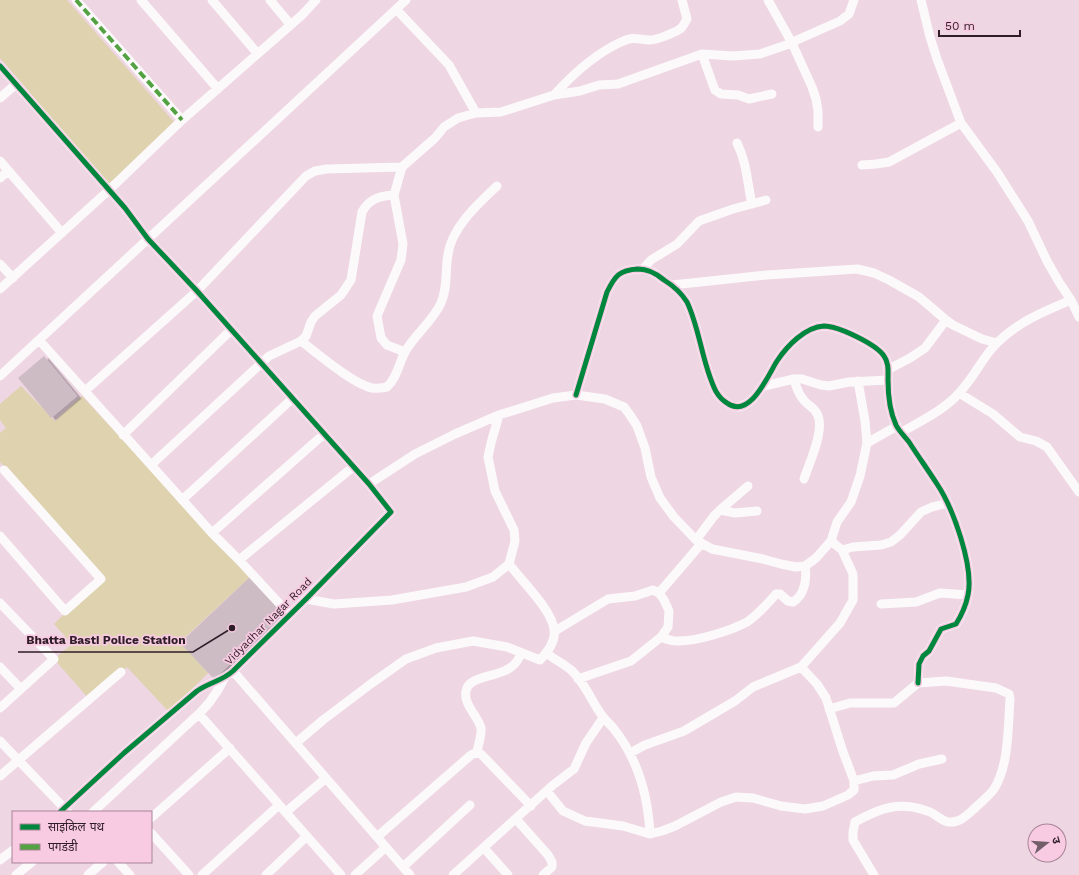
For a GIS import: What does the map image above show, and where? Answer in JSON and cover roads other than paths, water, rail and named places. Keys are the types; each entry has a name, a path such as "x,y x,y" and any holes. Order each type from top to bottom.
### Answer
{"street":[{"path":"76,0 182,120"},
{"path":"141,0 218,89"},
{"path":"212,0 257,54"},
{"path":"270,0 290,24"},
{"path":"0,289 109,190 182,120 316,0"},
{"path":"0,376 406,0"},
{"path":"554,95 567,80 613,46 634,38 650,40 681,29 687,19 682,0"},
{"path":"768,0 792,43 810,82 816,99 818,127"},
{"path":"405,352 387,345 381,338 377,316 401,260 403,244 394,195 402,167 435,138 444,127 458,118 476,114 501,112 554,95 580,91 600,85 618,84 702,54 733,56 760,54 792,43 840,21 849,14 854,0"},
{"path":"921,0 937,59 961,123 1014,198 1028,221 1059,282 1072,300 1079,317"},
{"path":"396,9 449,65 476,114"},
{"path":"702,54 715,90 721,94 738,94 749,99 772,94"},
{"path":"0,66 125,208 148,239 197,291 369,484 415,454 455,434 499,415 553,398 576,395 605,399 624,407 637,426 645,448 651,477 660,498 674,517 699,542 712,549 796,567 805,566 816,558 831,541 837,522 851,502 860,476 867,443 858,381"},
{"path":"0,98 16,84"},
{"path":"862,165 889,162 961,123"},
{"path":"736,143 746,166 752,204"},
{"path":"0,161 62,233"},
{"path":"85,392 197,291 306,176 315,171 348,168 402,167"},
{"path":"0,178 8,171"},
{"path":"301,341 351,378 363,385 372,388 388,387 392,382 405,352 441,304 447,282 448,254 454,238 475,207 497,186"},
{"path":"151,465 269,356 301,341 306,336 315,316 341,295 351,280 362,212 366,205 380,196 394,195"},
{"path":"643,269 651,260 677,244 699,221 707,217 766,200"},
{"path":"0,264 12,278"},
{"path":"576,395 607,292 614,277 628,270 643,269 656,274 672,285 686,301 716,393 723,401 731,406 738,407 747,404 764,386 777,361 798,337 822,326 832,326 878,350 884,356 889,369 888,380 891,408 899,429 938,485 948,503 954,518 969,573 968,595 956,624 941,629 929,651 923,656 918,664 918,683"},
{"path":"672,285 767,275 857,269 874,273 906,289 919,297 946,320 982,339 997,343"},
{"path":"867,443 948,405 965,386 981,362 997,343 1008,333 1026,321 1072,300"},
{"path":"889,369 925,348 946,320"},
{"path":"123,435 231,330"},
{"path":"39,340 212,533 289,614"},
{"path":"764,386 794,379 802,379 829,386 858,381 888,380"},
{"path":"794,379 797,390 803,399 816,412 820,425 819,435 804,479"},
{"path":"959,393 993,414 1020,437 1036,441 1047,447 1079,492"},
{"path":"182,500 293,398"},
{"path":"306,599 334,604 392,600 466,587 493,577 509,564 515,541 514,530 495,492 488,457 499,415"},
{"path":"212,533 324,434"},
{"path":"239,560 353,467"},
{"path":"0,536 65,612 101,578 1,470"},
{"name":"Vidyadhar Nagar Road","path":"94,811 199,714 216,695 225,678 306,599 391,512 369,484"},
{"path":"659,592 699,542 714,516 748,486"},
{"path":"842,550 863,545 881,545 891,542 900,535 921,512 932,507 948,503"},
{"path":"720,510 735,513 757,511"},
{"path":"630,753 645,745 684,731 735,701 753,687 801,667 840,623 853,600 853,574 842,550 831,541"},
{"path":"296,743 323,720 406,659 436,648 473,641 507,646 540,660 550,648 555,631 551,619 544,608 509,564"},
{"path":"661,637 675,642 721,633 747,622 776,594 780,594 788,601 793,602 796,600 806,582 805,566"},
{"path":"555,631 608,599 635,596 653,590 659,592 664,600 669,611 668,626 661,637 631,661 578,679"},
{"path":"881,604 916,602 940,593 968,595"},
{"path":"0,603 54,659 0,708"},
{"path":"477,752 481,727 466,698 465,692 468,685 476,679 499,674 510,668 517,662 521,653"},
{"path":"546,653 572,670 590,695 603,718 614,728 630,753 646,795 649,811 650,834"},
{"path":"0,667 21,689"},
{"path":"546,791 563,810 585,821 624,826 650,834 675,826 721,802 736,797 753,798 781,806 805,809 823,806 848,795 854,790 854,781 826,698 817,684 801,667"},
{"path":"233,670 410,875"},
{"path":"0,776 121,672"},
{"name":"Vidyadhar Nagar Road","path":"64,811 124,753 197,691 207,684 225,678"},
{"path":"830,709 850,703 894,703 918,683 946,681 996,688 1008,694 1010,699 1004,762 994,789 966,817 958,821 948,822 928,811 901,805 879,810 855,822 853,840 874,875"},
{"path":"199,714 341,875"},
{"path":"453,875 546,791 574,769 586,743 603,718"},
{"path":"0,741 64,811"},
{"path":"152,817 230,748"},
{"path":"477,752 481,754 531,806"},
{"path":"377,837 471,755 477,752"},
{"path":"854,781 874,776 893,775 919,764 942,759"},
{"path":"286,812 326,778"},
{"path":"202,875 280,805"},
{"path":"403,867 470,805"},
{"path":"516,819 552,862 552,867 543,875"},
{"path":"152,834 189,875"},
{"path":"266,875 307,836"},
{"path":"355,875 386,847"},
{"path":"484,848 508,875"},
{"path":"0,860 12,851"},
{"path":"16,875 31,863"},
{"path":"88,875 101,863"},
{"path":"119,863 130,875"}],"place":[{"name":"Bhatta Basti Police Station","path":"232,628"}]}
